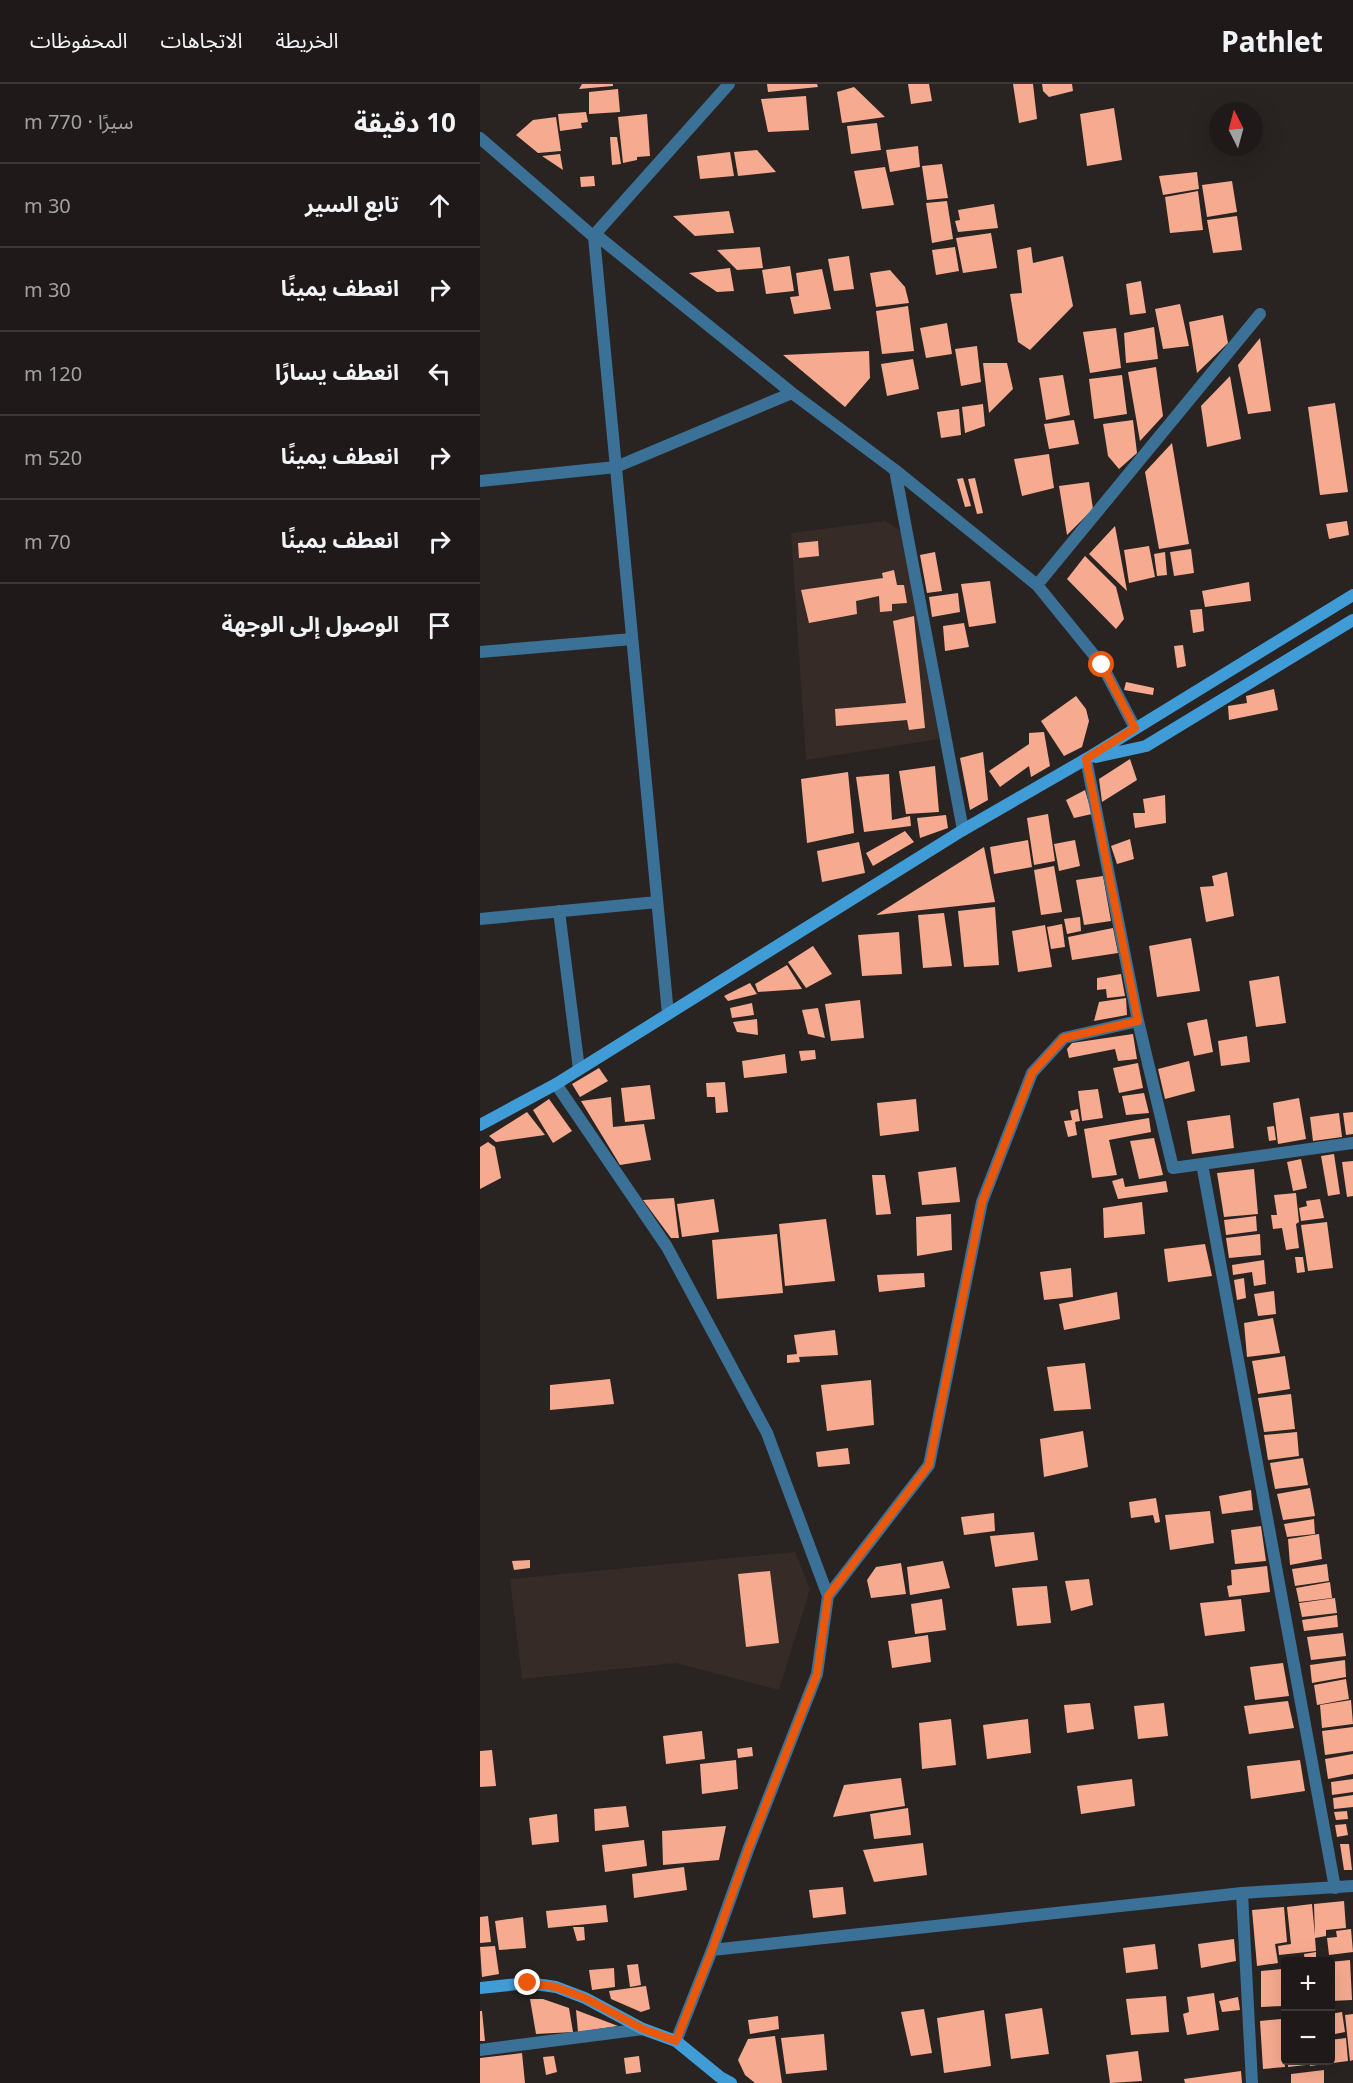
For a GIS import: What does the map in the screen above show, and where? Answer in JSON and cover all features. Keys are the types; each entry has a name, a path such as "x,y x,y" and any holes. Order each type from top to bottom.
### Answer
{"street":[{"path":"668,1014 594,236 729,84"},
{"path":"480,138 594,236 792,393 896,470 1037,585 1102,665 1135,728"},
{"path":"1037,585 1260,314"},
{"path":"480,481 616,468 792,393"},
{"path":"896,470 963,830"},
{"path":"480,1125 556,1084 963,830 1086,759 1353,595"},
{"path":"1086,759 1146,746 1353,620"},
{"path":"480,652 632,639"},
{"path":"1086,759 1138,1021 1173,1168 1353,1143"},
{"path":"480,919 657,902"},
{"path":"559,911 579,1069"},
{"path":"828,1596 929,1465 982,1202 1032,1073 1064,1038 1138,1021"},
{"path":"556,1084 668,1247 767,1433 828,1596 817,1674 676,2041"},
{"path":"1202,1164 1335,1888"},
{"path":"712,1950 1242,1893 1353,1886"},
{"path":"1242,1893 1252,2083"},
{"path":"480,1988 528,1983 556,1987 585,1998 643,2029 676,2041 717,2080 731,2083"},
{"path":"480,2050 643,2029"}],"shaded area":[{"path":"885,521 901,531 939,739 806,760 791,533"},
{"path":"795,1552 810,1589 779,1690 676,1663 522,1679 510,1579"}],"building":[{"path":"582,84 613,84 613,86 579,89"},
{"path":"767,84 817,84 818,87 768,92"},
{"path":"908,84 929,84 932,101 911,104"},
{"path":"1013,84 1033,84 1037,119 1019,123"},
{"path":"1042,84 1072,84 1073,91 1049,97 1043,91"},
{"path":"854,87 885,117 842,123 837,92"},
{"path":"618,89 620,112 589,114 589,92"},
{"path":"806,96 809,130 768,132 761,99"},
{"path":"1114,108 1122,160 1087,166 1080,114"},
{"path":"586,112 588,122 581,123 582,128 560,131 558,114"},
{"path":"647,114 650,156 637,157 637,160 623,163 618,117"},
{"path":"556,117 561,151 538,153 516,135 533,120"},
{"path":"877,123 881,150 851,154 847,126"},
{"path":"610,137 617,137 621,164 612,165"},
{"path":"918,146 920,167 890,172 886,150"},
{"path":"757,150 776,172 738,176 734,152"},
{"path":"730,152 734,176 700,179 697,156"},
{"path":"560,154 563,170 542,156"},
{"path":"942,164 948,198 927,200 922,166"},
{"path":"885,167 894,205 862,209 854,171"},
{"path":"1197,172 1199,189 1163,195 1159,176"},
{"path":"594,176 595,186 581,187 580,177"},
{"path":"1232,181 1237,212 1207,217 1202,185"},
{"path":"1198,191 1203,230 1170,233 1165,197"},
{"path":"947,201 953,239 932,243 926,203"},
{"path":"994,204 998,228 958,232 955,221 960,220 958,210"},
{"path":"729,211 734,233 695,236 673,216"},
{"path":"1237,216 1242,250 1213,253 1207,220"},
{"path":"991,233 997,268 963,273 956,238"},
{"path":"760,247 763,268 737,270 717,250"},
{"path":"955,247 959,271 936,275 932,250"},
{"path":"1031,247 1033,263 1063,256 1073,306 1030,350 1018,342 1010,294 1022,293 1017,250"},
{"path":"849,256 854,289 834,291 828,259"},
{"path":"790,266 794,291 766,294 762,270"},
{"path":"730,268 734,291 717,292 689,273"},
{"path":"822,269 831,309 794,314 790,297 799,296 796,273"},
{"path":"890,270 905,287 909,303 876,307 870,273"},
{"path":"1141,281 1146,313 1130,315 1126,284"},
{"path":"1180,304 1189,346 1163,349 1155,309"},
{"path":"908,306 914,351 882,354 876,311"},
{"path":"1223,315 1228,343 1197,373 1189,322"},
{"path":"947,323 952,354 926,358 920,328"},
{"path":"1154,327 1158,359 1126,363 1124,333"},
{"path":"1116,328 1121,368 1090,373 1083,332"},
{"path":"1260,338 1271,411 1248,414 1238,365"},
{"path":"977,346 981,382 961,386 955,349"},
{"path":"869,351 870,378 845,407 783,355"},
{"path":"913,359 919,389 887,396 881,364"},
{"path":"983,363 1007,363 1013,389 989,413"},
{"path":"1156,367 1163,416 1140,441 1128,372"},
{"path":"1063,375 1070,415 1046,420 1039,378"},
{"path":"1122,375 1127,414 1094,419 1089,379"},
{"path":"1230,376 1241,439 1207,447 1201,406"},
{"path":"1335,403 1348,492 1320,495 1308,407"},
{"path":"983,404 985,426 965,433 962,407"},
{"path":"959,409 961,435 941,438 937,412"},
{"path":"1074,420 1079,444 1049,449 1044,424"},
{"path":"1133,420 1137,453 1119,469 1108,456 1103,424"},
{"path":"1172,443 1189,544 1159,549 1145,472"},
{"path":"1049,454 1054,488 1022,496 1014,459"},
{"path":"963,478 971,506 965,507 957,479"},
{"path":"975,478 983,513 977,514 968,479"},
{"path":"1089,482 1093,509 1067,535 1059,486"},
{"path":"1347,521 1349,535 1329,539 1326,524"},
{"path":"1115,526 1127,591 1089,554"},
{"path":"818,541 819,556 799,558 798,543"},
{"path":"1149,546 1155,577 1129,583 1124,550"},
{"path":"1191,549 1194,573 1174,576 1170,552"},
{"path":"935,552 942,591 927,593 920,555"},
{"path":"1165,552 1167,575 1157,576 1154,554"},
{"path":"1085,556 1116,587 1124,619 1116,629 1067,579"},
{"path":"894,570 897,585 904,585 907,603 892,604 892,611 880,612 879,596 856,601 857,614 809,623 801,590 883,578 882,573"},
{"path":"990,581 996,623 969,627 961,584"},
{"path":"1249,582 1251,601 1205,607 1202,591"},
{"path":"958,593 960,612 932,617 929,597"},
{"path":"1202,609 1204,631 1193,633 1190,610"},
{"path":"914,616 925,728 909,730 907,720 836,726 835,709 906,703 893,621"},
{"path":"964,623 969,647 945,651 943,626"},
{"path":"1183,645 1186,666 1177,668 1174,646"},
{"path":"1126,682 1154,688 1153,695 1124,690"},
{"path":"1274,689 1278,710 1229,720 1228,706 1247,703 1246,696"},
{"path":"1076,696 1086,709 1089,721 1082,747 1064,756 1041,721"},
{"path":"1044,732 1050,766 1031,777 1029,766 1000,787 989,771 1029,744 1029,733"},
{"path":"983,752 988,800 970,810 960,758"},
{"path":"1130,759 1137,780 1102,802 1099,779"},
{"path":"935,766 939,812 906,814 899,771"},
{"path":"848,772 854,833 807,843 801,779"},
{"path":"889,774 892,820 910,816 911,826 864,832 856,777"},
{"path":"1085,790 1092,814 1074,818 1066,800"},
{"path":"1165,795 1166,823 1135,828 1133,813 1145,813 1143,799"},
{"path":"1048,814 1055,861 1034,865 1027,818"},
{"path":"946,815 948,828 920,838 917,818"},
{"path":"905,831 914,842 873,866 866,853"},
{"path":"1130,839 1134,859 1117,864 1111,846"},
{"path":"1028,840 1032,867 994,874 990,847"},
{"path":"1075,840 1080,866 1059,871 1054,844"},
{"path":"859,842 865,873 822,882 817,851"},
{"path":"984,847 995,902 876,915"},
{"path":"1054,866 1062,912 1041,915 1034,870"},
{"path":"1227,872 1234,916 1206,922 1200,887 1214,886 1212,876"},
{"path":"1103,876 1111,921 1084,925 1076,880"},
{"path":"995,907 999,965 964,967 958,911"},
{"path":"944,913 952,966 923,968 918,915"},
{"path":"1080,917 1081,931 1067,934 1064,919"},
{"path":"1062,924 1065,947 1051,949 1047,927"},
{"path":"1045,925 1052,967 1018,972 1012,931"},
{"path":"1113,928 1118,953 1072,960 1068,937"},
{"path":"899,932 902,974 862,976 858,935"},
{"path":"1191,938 1200,991 1157,997 1149,946"},
{"path":"813,946 832,974 806,988 788,962"},
{"path":"787,965 802,989 758,992 755,984"},
{"path":"1121,974 1125,996 1107,998 1106,989 1097,990 1097,978"},
{"path":"1279,976 1286,1023 1256,1027 1249,981"},
{"path":"750,983 757,994 728,1001 724,996"},
{"path":"1126,998 1127,1015 1094,1021 1099,1002"},
{"path":"860,1000 864,1038 831,1041 825,1004"},
{"path":"752,1003 754,1015 732,1018 730,1008"},
{"path":"818,1008 825,1038 808,1034 802,1010"},
{"path":"757,1019 758,1035 737,1032 733,1022"},
{"path":"1207,1019 1213,1052 1194,1056 1187,1023"},
{"path":"1133,1034 1137,1059 1118,1061 1115,1049 1069,1058 1067,1049 1072,1043"},
{"path":"1247,1036 1250,1062 1221,1066 1218,1041"},
{"path":"815,1050 816,1059 801,1061 799,1051"},
{"path":"785,1054 787,1073 744,1078 742,1061"},
{"path":"1189,1061 1195,1091 1165,1099 1158,1069"},
{"path":"1138,1063 1143,1088 1119,1093 1113,1068"},
{"path":"599,1068 608,1081 580,1097 572,1084"},
{"path":"725,1082 728,1112 716,1113 715,1097 707,1097 706,1083"},
{"path":"650,1085 655,1119 625,1122 621,1088"},
{"path":"1098,1089 1103,1118 1082,1121 1078,1091"},
{"path":"1144,1093 1149,1113 1126,1115 1122,1096"},
{"path":"611,1097 613,1127 644,1124 651,1160 620,1165 581,1101"},
{"path":"1299,1098 1306,1139 1278,1144 1273,1103"},
{"path":"549,1099 572,1131 553,1143 533,1110"},
{"path":"916,1099 919,1131 880,1136 877,1103"},
{"path":"1078,1109 1080,1121 1075,1122 1077,1135 1068,1137 1064,1121 1072,1120 1070,1111"},
{"path":"527,1112 545,1135 496,1142 489,1136"},
{"path":"1353,1112 1353,1134 1346,1135 1343,1113"},
{"path":"1339,1113 1342,1137 1313,1141 1310,1117"},
{"path":"1230,1115 1234,1148 1192,1154 1187,1121"},
{"path":"1149,1118 1151,1132 1109,1140 1117,1175 1092,1178 1084,1129"},
{"path":"1274,1126 1276,1140 1269,1141 1267,1127"},
{"path":"1154,1138 1163,1175 1139,1179 1130,1141"},
{"path":"488,1142 495,1147 501,1178 480,1189 480,1147"},
{"path":"1334,1154 1340,1194 1328,1196 1321,1156"},
{"path":"1301,1159 1307,1188 1293,1191 1287,1162"},
{"path":"1353,1161 1353,1196 1347,1197 1342,1162"},
{"path":"956,1167 960,1202 922,1205 918,1172"},
{"path":"1254,1169 1258,1214 1224,1217 1217,1173"},
{"path":"872,1175 885,1175 891,1214 876,1215"},
{"path":"1123,1178 1125,1187 1166,1181 1168,1192 1118,1199 1112,1181"},
{"path":"1296,1193 1299,1248 1286,1250 1282,1228 1273,1229 1271,1215 1277,1215 1274,1195"},
{"path":"674,1198 679,1238 671,1238 643,1200"},
{"path":"714,1199 719,1232 682,1237 677,1204"},
{"path":"1320,1199 1324,1218 1301,1221 1299,1208 1307,1206 1306,1201"},
{"path":"1142,1202 1145,1234 1104,1238 1103,1208"},
{"path":"951,1214 952,1250 917,1256 916,1217"},
{"path":"1256,1216 1257,1231 1226,1235 1224,1220"},
{"path":"826,1219 835,1281 785,1286 779,1224"},
{"path":"1327,1222 1333,1268 1308,1271 1301,1225"},
{"path":"777,1234 783,1293 717,1299 712,1240"},
{"path":"1260,1234 1261,1255 1229,1258 1226,1238"},
{"path":"1205,1244 1212,1276 1168,1282 1164,1249"},
{"path":"1295,1257 1303,1257 1305,1272 1297,1273"},
{"path":"1264,1260 1266,1284 1254,1286 1252,1272 1233,1275 1232,1265"},
{"path":"1071,1268 1073,1297 1044,1300 1040,1272"},
{"path":"924,1273 925,1287 879,1292 877,1275"},
{"path":"1244,1278 1246,1298 1237,1300 1234,1280"},
{"path":"1274,1291 1276,1314 1258,1316 1254,1294"},
{"path":"1117,1292 1120,1319 1064,1330 1059,1304"},
{"path":"1273,1318 1280,1353 1247,1357 1244,1323"},
{"path":"835,1330 838,1355 799,1357 800,1362 787,1363 787,1355 797,1354 794,1335"},
{"path":"1285,1356 1290,1389 1258,1394 1252,1361"},
{"path":"1085,1363 1091,1409 1054,1411 1047,1367"},
{"path":"610,1379 614,1404 550,1410 550,1385"},
{"path":"871,1380 874,1425 827,1431 821,1385"},
{"path":"1291,1394 1295,1429 1264,1432 1258,1398"},
{"path":"1083,1431 1088,1467 1044,1477 1040,1439"},
{"path":"1297,1432 1299,1456 1268,1460 1264,1435"},
{"path":"848,1448 850,1464 818,1467 816,1452"},
{"path":"1303,1458 1308,1485 1275,1489 1270,1463"},
{"path":"1310,1488 1315,1516 1283,1520 1277,1494"},
{"path":"1251,1490 1253,1510 1222,1514 1219,1496"},
{"path":"1156,1498 1160,1522 1155,1523 1153,1515 1131,1518 1129,1502"},
{"path":"1210,1511 1214,1543 1170,1550 1165,1515"},
{"path":"994,1513 995,1531 964,1535 961,1517"},
{"path":"1314,1519 1315,1534 1287,1537 1284,1524"},
{"path":"1261,1526 1266,1561 1235,1564 1231,1530"},
{"path":"1034,1532 1038,1560 995,1567 990,1536"},
{"path":"1319,1534 1322,1559 1290,1565 1288,1539"},
{"path":"530,1560 530,1568 514,1570 512,1561"},
{"path":"943,1561 950,1588 910,1595 907,1567"},
{"path":"901,1563 906,1594 871,1598 867,1580 876,1567"},
{"path":"1327,1564 1329,1581 1295,1586 1292,1569"},
{"path":"1267,1566 1270,1592 1229,1597 1227,1586 1232,1585 1231,1570"},
{"path":"770,1571 779,1643 746,1647 738,1574"},
{"path":"1089,1579 1093,1605 1071,1611 1065,1581"},
{"path":"1330,1582 1332,1598 1299,1602 1296,1588"},
{"path":"1047,1586 1051,1623 1017,1626 1012,1588"},
{"path":"1335,1598 1337,1613 1302,1617 1299,1603"},
{"path":"942,1599 946,1630 915,1634 911,1604"},
{"path":"1241,1599 1245,1631 1205,1636 1200,1603"},
{"path":"1337,1615 1338,1627 1304,1631 1302,1620"},
{"path":"1343,1633 1346,1656 1311,1660 1307,1637"},
{"path":"928,1635 931,1662 892,1668 888,1641"},
{"path":"1345,1660 1346,1677 1312,1683 1310,1665"},
{"path":"1283,1663 1289,1696 1255,1700 1250,1667"},
{"path":"1346,1679 1349,1699 1317,1705 1314,1685"},
{"path":"1351,1700 1353,1724 1322,1728 1320,1705"},
{"path":"1288,1701 1294,1728 1249,1734 1244,1706"},
{"path":"1090,1703 1094,1729 1067,1733 1064,1705"},
{"path":"1164,1703 1168,1736 1138,1739 1134,1706"},
{"path":"951,1719 956,1765 922,1769 919,1723"},
{"path":"1028,1719 1031,1753 987,1759 983,1725"},
{"path":"1353,1727 1353,1751 1325,1755 1322,1731"},
{"path":"702,1731 705,1759 666,1764 663,1736"},
{"path":"752,1747 753,1756 738,1758 737,1749"},
{"path":"492,1750 496,1786 480,1787 480,1751"},
{"path":"1353,1754 1353,1774 1328,1779 1325,1759"},
{"path":"736,1760 738,1789 702,1794 700,1764"},
{"path":"1300,1760 1305,1791 1251,1799 1247,1766"},
{"path":"901,1778 905,1806 833,1817 844,1785"},
{"path":"1132,1779 1135,1806 1081,1814 1077,1786"},
{"path":"1353,1779 1353,1792 1332,1795 1331,1782"},
{"path":"1353,1795 1353,1807 1334,1809 1333,1798"},
{"path":"626,1806 629,1827 595,1831 594,1809"},
{"path":"908,1808 911,1835 874,1839 870,1814"},
{"path":"1347,1811 1348,1819 1336,1820 1334,1812"},
{"path":"557,1814 559,1842 532,1845 529,1818"},
{"path":"1346,1824 1348,1835 1337,1837 1335,1825"},
{"path":"726,1826 719,1860 663,1865 662,1831"},
{"path":"644,1840 647,1866 605,1872 602,1845"},
{"path":"923,1843 927,1875 874,1882 863,1850"},
{"path":"1340,1844 1349,1844 1352,1870 1344,1870"},
{"path":"684,1867 687,1890 634,1898 632,1874"},
{"path":"843,1887 846,1914 813,1918 809,1890"},
{"path":"1344,1901 1346,1928 1326,1930 1326,1936 1315,1938 1316,1951 1279,1955 1278,1946 1291,1944 1287,1907 1312,1904 1315,1936 1314,1904"},
{"path":"606,1905 608,1922 548,1928 546,1911"},
{"path":"1284,1907 1287,1942 1275,1944 1278,1963 1257,1966 1252,1910"},
{"path":"488,1916 491,1942 480,1943 480,1917"},
{"path":"523,1917 526,1948 499,1950 495,1921"},
{"path":"573,1927 584,1927 585,1940 577,1941"},
{"path":"1351,1929 1353,1952 1329,1955 1327,1938 1337,1937 1336,1931"},
{"path":"1234,1939 1236,1961 1201,1968 1198,1944"},
{"path":"1155,1944 1158,1969 1126,1973 1123,1948"},
{"path":"495,1946 499,1974 482,1977 480,1947"},
{"path":"1316,1952 1316,1957 1304,1957 1304,1954"},
{"path":"1350,1960 1352,2000 1335,2001 1335,1962"},
{"path":"638,1964 641,1985 630,1987 627,1965"},
{"path":"614,1968 615,1987 592,1990 589,1970"},
{"path":"1281,1969 1281,2006 1261,2007 1261,1971"},
{"path":"646,1986 650,2009 641,2012 611,1999 609,1991"},
{"path":"1214,1993 1219,2030 1187,2035 1183,2014 1189,2012 1187,1997"},
{"path":"1166,1996 1169,2032 1131,2035 1126,1999"},
{"path":"1238,1997 1240,2010 1222,2012 1219,2001"},
{"path":"530,1999 543,1999 569,2008 573,2032 536,2034"},
{"path":"1042,2008 1049,2054 1011,2059 1005,2014"},
{"path":"924,2009 932,2053 911,2056 901,2012"},
{"path":"576,2010 618,2026 578,2032"},
{"path":"984,2010 991,2066 944,2073 937,2018"},
{"path":"480,2011 482,2011 485,2041 480,2041"},
{"path":"1342,2012 1345,2032 1335,2034 1335,2013"},
{"path":"1353,2014 1353,2060 1350,2061 1345,2015"},
{"path":"778,2016 779,2029 750,2034 748,2020"},
{"path":"1281,2019 1281,2065 1285,2067 1263,2069 1260,2021"},
{"path":"824,2034 827,2070 786,2074 781,2038"},
{"path":"775,2036 782,2083 755,2083 745,2075 738,2060 748,2039"},
{"path":"1346,2038 1348,2061 1335,2063 1335,2039"},
{"path":"1138,2051 1142,2081 1110,2083 1106,2055"},
{"path":"522,2053 525,2083 480,2083 480,2058"},
{"path":"554,2056 557,2072 546,2075 543,2057"},
{"path":"639,2056 641,2072 626,2074 624,2058"},
{"path":"1324,2070 1324,2083 1291,2083 1291,2074"},
{"path":"1241,2071 1242,2083 1185,2083 1184,2079"}],"route":[{"path":"528,1983 556,1987 585,1998 643,2029 676,2041 817,1674 828,1596 929,1465 982,1202 1032,1073 1064,1038 1138,1021 1086,759 1135,728 1102,665"}]}
